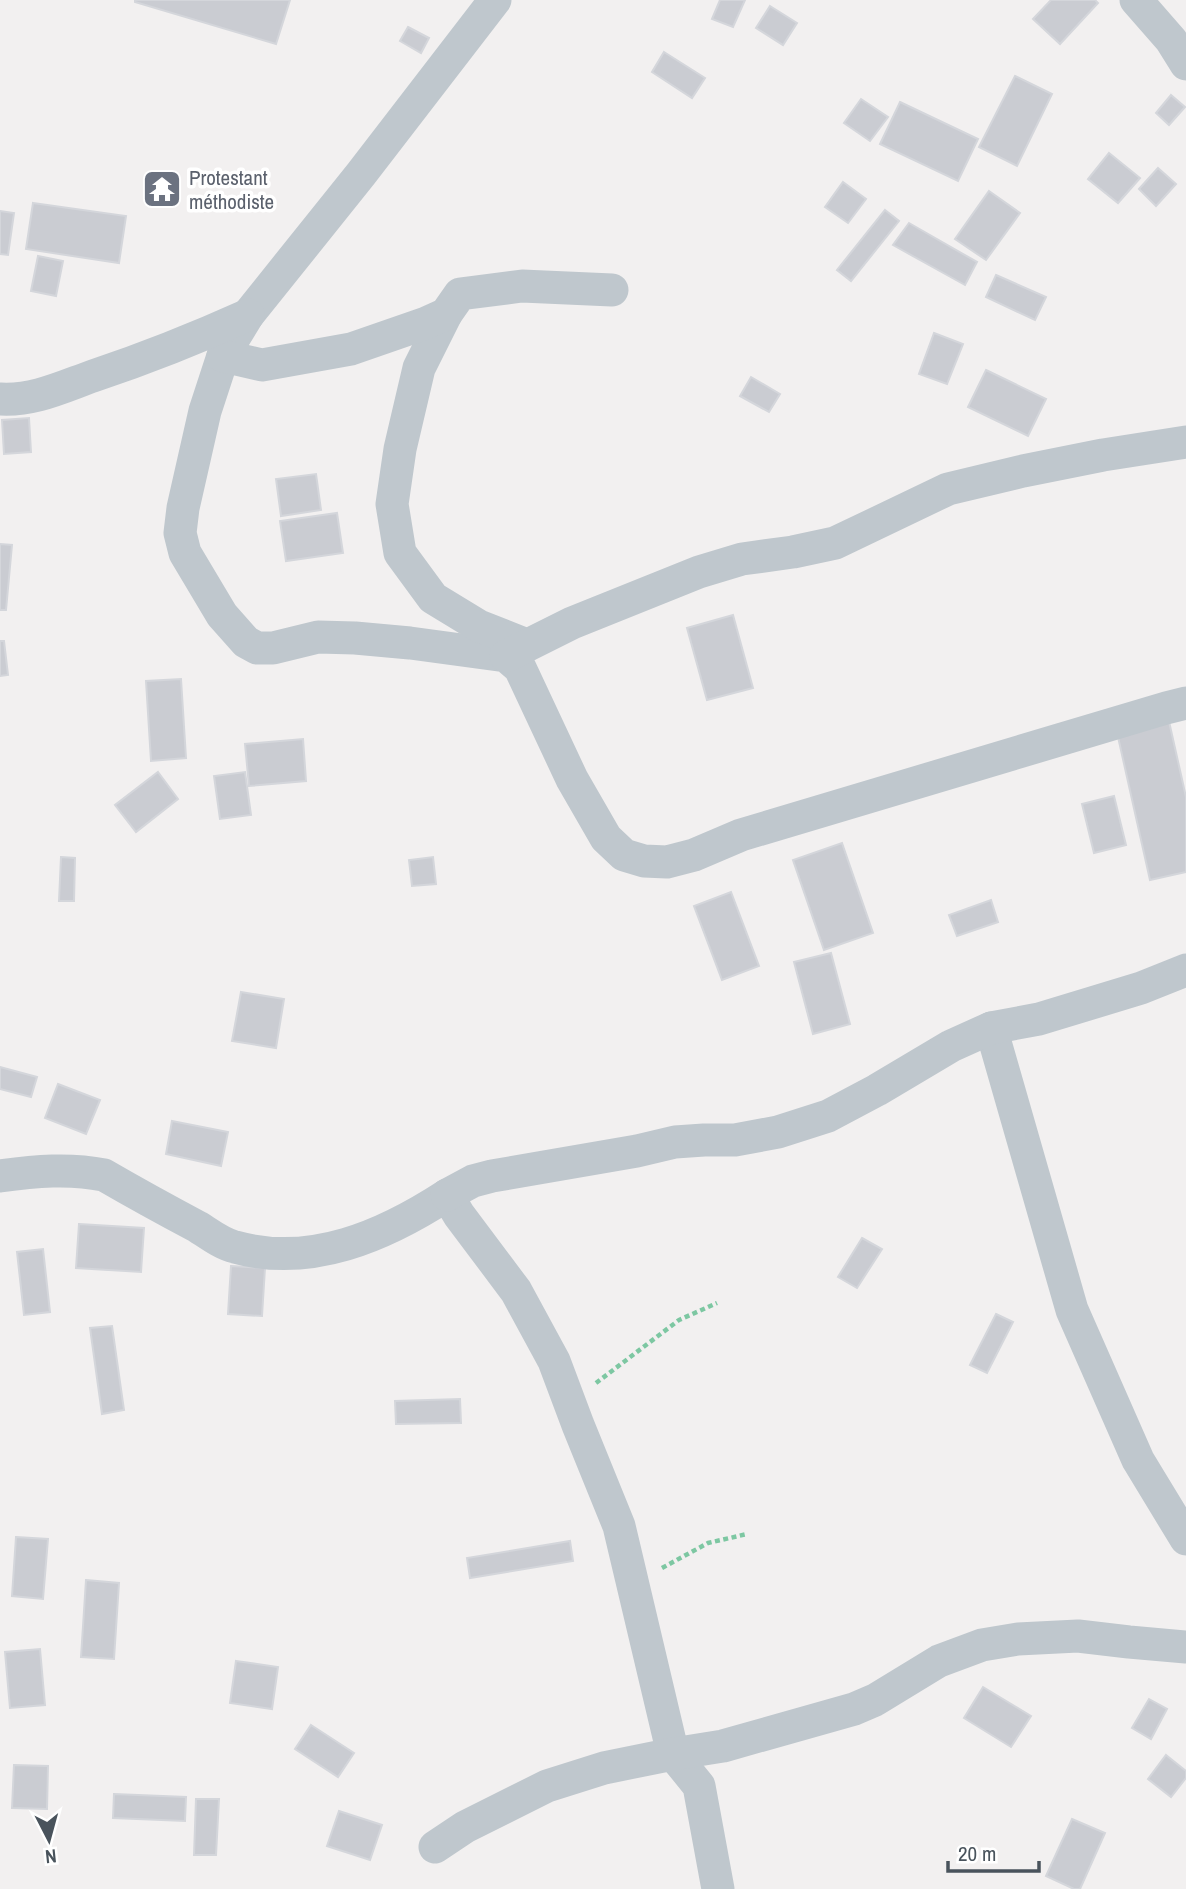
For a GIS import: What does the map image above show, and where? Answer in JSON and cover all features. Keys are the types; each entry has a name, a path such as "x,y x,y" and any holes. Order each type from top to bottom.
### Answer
{"street":[{"path":"1136,0 1181,47"},
{"path":"481,4 361,174 248,315 223,356 205,411 180,533 185,553 222,615 246,642 257,648 273,648 318,637 355,638 517,650 572,623 699,572 742,559 835,543 948,489 1076,460 1186,442"},
{"path":"612,290 522,286 460,295 446,314 419,368 400,449 392,503 400,553 433,598 517,650 520,668 572,779 606,838 624,855 644,861 667,862 694,855 741,835 1186,704"},
{"path":"223,356 262,365 351,349 446,314"},
{"path":"0,399 18,400 42,395 139,361 248,315"},
{"path":"0,1176 22,1172 81,1170 104,1175 232,1247 268,1254 314,1252 350,1244 415,1216 473,1181 675,1142 735,1140 778,1132 828,1116 951,1046 990,1028 1039,1019 1141,988 1186,971"},
{"path":"990,1028 1072,1310 1138,1460 1186,1539"},
{"path":"447,1195 516,1291 554,1361 619,1526 673,1754 699,1786 719,1889"},
{"path":"435,1847 465,1827 547,1786 604,1768 723,1746 854,1709 875,1700 939,1661 982,1645 1018,1639 1078,1636 1129,1642 1180,1639"},
{"path":"699,1786 723,1746"}],"path":[{"path":"578,1425 594,1384 679,1320 717,1303"},
{"path":"632,1580 708,1543 747,1534"}],"building":[{"path":"135,0 290,0 276,44"},
{"path":"720,0 745,0 733,27 712,19"},
{"path":"1051,0 1095,0 1098,3 1060,44 1033,19"},
{"path":"770,6 797,23 783,45 756,28"},
{"path":"408,27 429,38 421,53 400,41"},
{"path":"664,52 705,78 692,98 652,72"},
{"path":"1015,76 1052,94 1017,166 979,147"},
{"path":"1171,95 1185,107 1169,125 1156,113"},
{"path":"861,99 888,117 870,141 844,123"},
{"path":"900,102 978,139 958,181 880,144"},
{"path":"1109,153 1140,178 1118,203 1088,179"},
{"path":"1158,168 1176,184 1156,206 1139,189"},
{"path":"843,182 866,199 848,223 825,207"},
{"path":"989,191 1020,213 986,260 955,239"},
{"path":"33,203 126,216 119,263 26,249"},
{"path":"885,210 899,221 851,281 837,270"},
{"path":"0,211 14,213 8,255 0,254"},
{"path":"909,223 977,262 965,285 893,245"},
{"path":"38,256 63,261 56,296 31,291"},
{"path":"996,275 1046,297 1035,320 986,297"},
{"path":"934,333 963,344 947,384 919,374"},
{"path":"986,370 1046,399 1028,436 968,407"},
{"path":"751,377 780,394 769,412 740,396"},
{"path":"29,418 31,452 4,454 2,420"},
{"path":"316,474 321,510 281,516 276,479"},
{"path":"337,513 343,553 286,561 280,521"},
{"path":"0,544 12,545 6,610 0,610"},
{"path":"733,615 753,688 707,700 687,628"},
{"path":"0,641 4,641 8,675 0,676"},
{"path":"181,679 186,758 151,761 146,681"},
{"path":"1166,708 1186,797 1186,872 1150,880 1114,719"},
{"path":"303,739 306,781 249,786 245,744"},
{"path":"158,772 178,799 136,832 115,805"},
{"path":"245,772 251,815 220,819 214,776"},
{"path":"1114,796 1126,845 1094,853 1082,804"},
{"path":"842,843 873,933 824,950 793,860"},
{"path":"61,857 75,858 74,901 59,901"},
{"path":"433,857 436,884 412,886 409,860"},
{"path":"731,892 759,966 722,980 694,906"},
{"path":"991,900 998,922 957,936 949,915"},
{"path":"831,953 850,1024 813,1034 794,962"},
{"path":"241,992 284,999 276,1048 232,1041"},
{"path":"0,1067 37,1077 31,1097 0,1089"},
{"path":"58,1084 100,1100 86,1134 45,1118"},
{"path":"172,1121 228,1132 221,1166 166,1154"},
{"path":"79,1224 144,1228 141,1272 76,1268"},
{"path":"862,1238 882,1249 857,1288 838,1277"},
{"path":"43,1249 50,1312 24,1315 17,1252"},
{"path":"231,1266 265,1268 262,1316 228,1314"},
{"path":"996,1314 1013,1322 987,1373 970,1365"},
{"path":"112,1326 124,1410 102,1414 90,1328"},
{"path":"460,1399 461,1423 396,1424 395,1401"},
{"path":"16,1537 48,1539 43,1599 12,1596"},
{"path":"570,1541 573,1561 470,1578 467,1558"},
{"path":"86,1580 119,1583 114,1659 81,1657"},
{"path":"40,1649 45,1705 10,1708 5,1652"},
{"path":"236,1661 278,1667 272,1709 230,1703"},
{"path":"983,1687 1031,1716 1011,1747 964,1718"},
{"path":"1149,1699 1167,1709 1151,1739 1132,1728"},
{"path":"311,1725 354,1753 338,1777 295,1749"},
{"path":"1166,1755 1186,1771 1186,1778 1171,1797 1148,1779"},
{"path":"14,1765 48,1766 47,1809 12,1808"},
{"path":"114,1794 186,1797 185,1821 113,1818"},
{"path":"196,1799 219,1799 216,1855 194,1855"},
{"path":"339,1811 382,1825 370,1860 327,1846"},
{"path":"1072,1819 1105,1833 1080,1889 1074,1889 1046,1876"}],"place":[{"name":"Protestant méthodiste","path":"162,189"}]}
